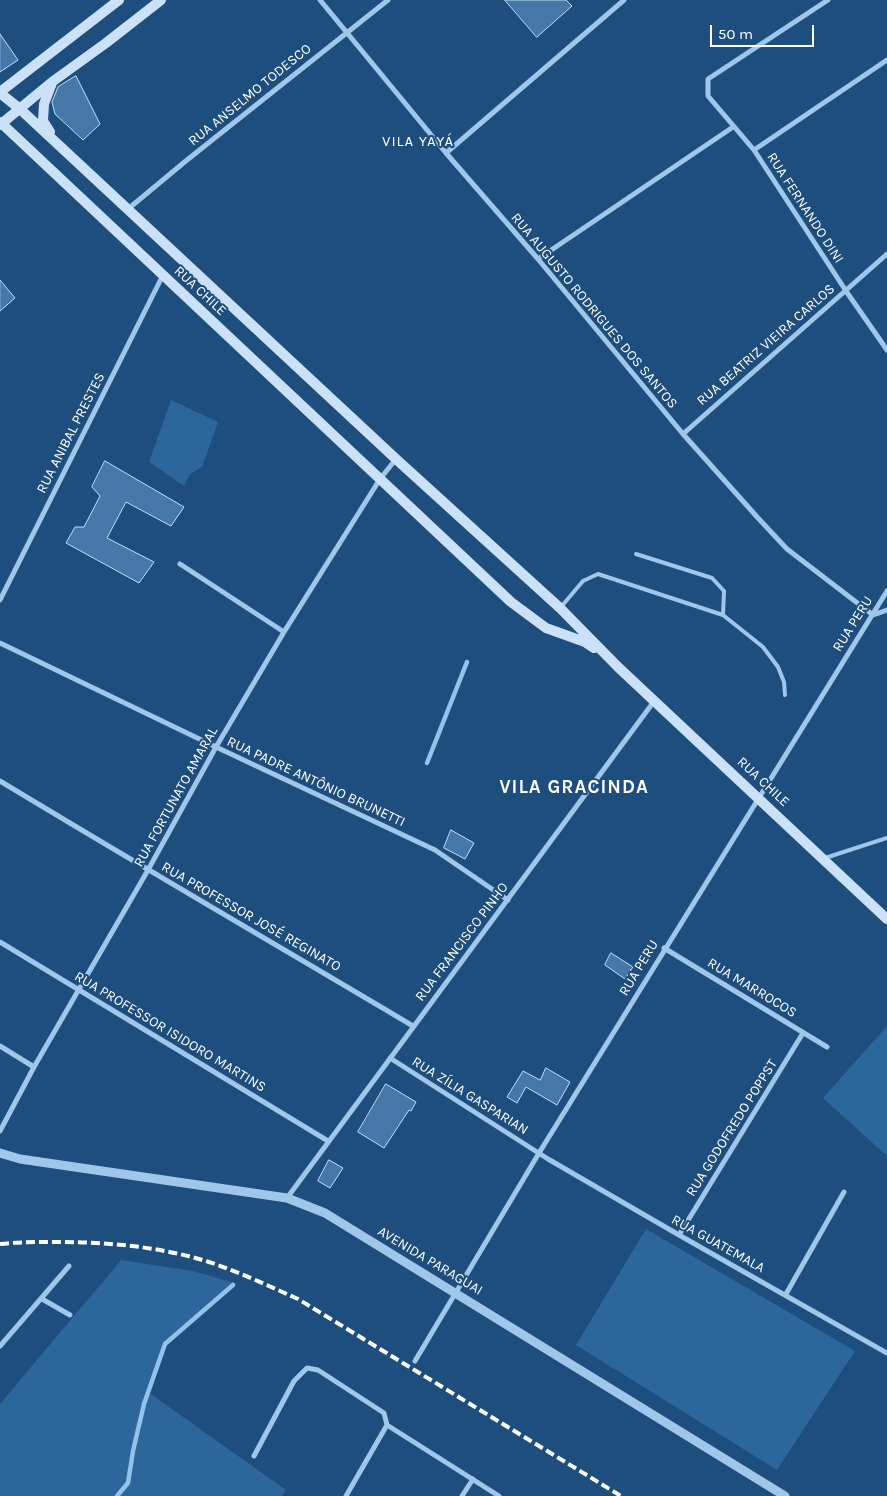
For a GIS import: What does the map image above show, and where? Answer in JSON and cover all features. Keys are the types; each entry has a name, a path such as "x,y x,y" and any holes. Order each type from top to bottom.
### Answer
{"main road":[{"path":"0,93 119,0"},
{"path":"0,124 52,82 162,0"},
{"path":"52,82 44,104 42,121 61,148"},
{"name":"RUA CHILE","path":"0,93 20,109 396,459 560,608 618,667 887,918"},
{"name":"RUA CHILE","path":"0,124 511,602 546,628 585,642 618,667"},
{"path":"546,628 558,626 562,617 560,608"}],"street":[{"name":"RUA AUGUSTO RODRIGUES DOS SANTOS","path":"320,0 446,153 683,434 787,549 872,615"},
{"name":"RUA ANSELMO TODESCO","path":"128,209 388,0"},
{"path":"446,153 624,0"},
{"name":"RUA FERNANDO DINI","path":"828,0 708,79 708,96 754,150 887,350"},
{"path":"754,150 887,60"},
{"path":"538,260 733,127"},
{"name":"RUA BEATRIZ VIEIRA CARLOS","path":"683,434 887,254"},
{"name":"RUA ANIBAL PRESTES","path":"0,600 163,275"},
{"path":"380,479 396,459"},
{"name":"RUA FORTUNATO AMARAL","path":"0,1131 34,1067 148,870 216,747 284,632 380,479"},
{"path":"180,564 284,632"},
{"name":"RUA PERU","path":"415,1361 539,1152 664,948 887,591"},
{"path":"872,615 887,610"},
{"name":"RUA PADRE ANTÔNIO BRUNETTI","path":"0,643 435,850 508,900"},
{"name":"RUA FRANCISCO PINHO","path":"287,1198 655,700"},
{"name":"RUA PROFESSOR JOSÉ REGINATO","path":"0,781 413,1026"},
{"name":"RUA PROFESSOR ISIDORO MARTINS","path":"0,942 328,1141"},
{"name":"RUA MARROCOS","path":"664,948 827,1047"},
{"name":"RUA GODOFREDO POPPST","path":"679,1235 803,1033"},
{"path":"0,1046 34,1067"},
{"name":"RUA ZÍLIA GASPARIAN","path":"390,1058 539,1152"},
{"name":"RUA GUATEMALA","path":"539,1152 679,1235 887,1353"},
{"name":"AVENIDA PARAGUAI","path":"0,1153 20,1159"},
{"name":"AVENIDA PARAGUAI","path":"0,1159 20,1159 287,1198 325,1213 785,1496"},
{"path":"786,1294 844,1192"},
{"path":"0,1346 69,1266"},
{"path":"42,1299 70,1315"},
{"path":"254,1456 294,1381 307,1368 318,1370 384,1413 387,1425 499,1496"},
{"path":"346,1496 387,1425"},
{"path":"462,1496 473,1479"}],"lane":[{"path":"636,554 712,578 724,591 723,615"},
{"path":"560,608 583,581 598,574 723,615 764,647 778,667 784,682 785,695"},
{"path":"823,858 887,838"}],"shaded area":[{"path":"171,400 218,422 202,467 190,474 184,486 149,462"},
{"path":"887,1026 887,1156 823,1098"},
{"path":"646,1229 855,1351 777,1470 576,1345"},
{"path":"121,1260 193,1271 234,1283 165,1344 148,1392 286,1490 282,1496 0,1496 0,1404"}],"building":[{"path":"505,0 566,0 572,6 537,37"},
{"path":"0,34 18,60 0,72"},
{"path":"76,76 100,124 83,140 55,114 52,102 58,87"},
{"path":"0,280 15,298 0,311"},
{"path":"105,461 184,507 171,526 126,502 107,538 154,562 139,583 66,543 75,527 84,527 100,496 92,487"},
{"path":"451,830 474,843 465,859 444,848"},
{"path":"611,953 633,967 625,979 605,965"},
{"path":"546,1068 570,1082 557,1105 526,1087 517,1103 507,1097 523,1071 540,1080"},
{"path":"386,1084 416,1102 384,1148 358,1132"},
{"path":"329,1160 343,1168 330,1188 318,1181"}],"waterway":[{"path":"427,763 467,662"},
{"path":"117,1496 128,1483 144,1404 165,1344 233,1285"}],"railway":[{"path":"0,1244 73,1242 132,1246 171,1252 209,1262 243,1275 298,1299 621,1496"}],"district":[{"name":"VILA YAYÁ","path":"418,142"},
{"name":"VILA GRACINDA","path":"574,788"}]}
